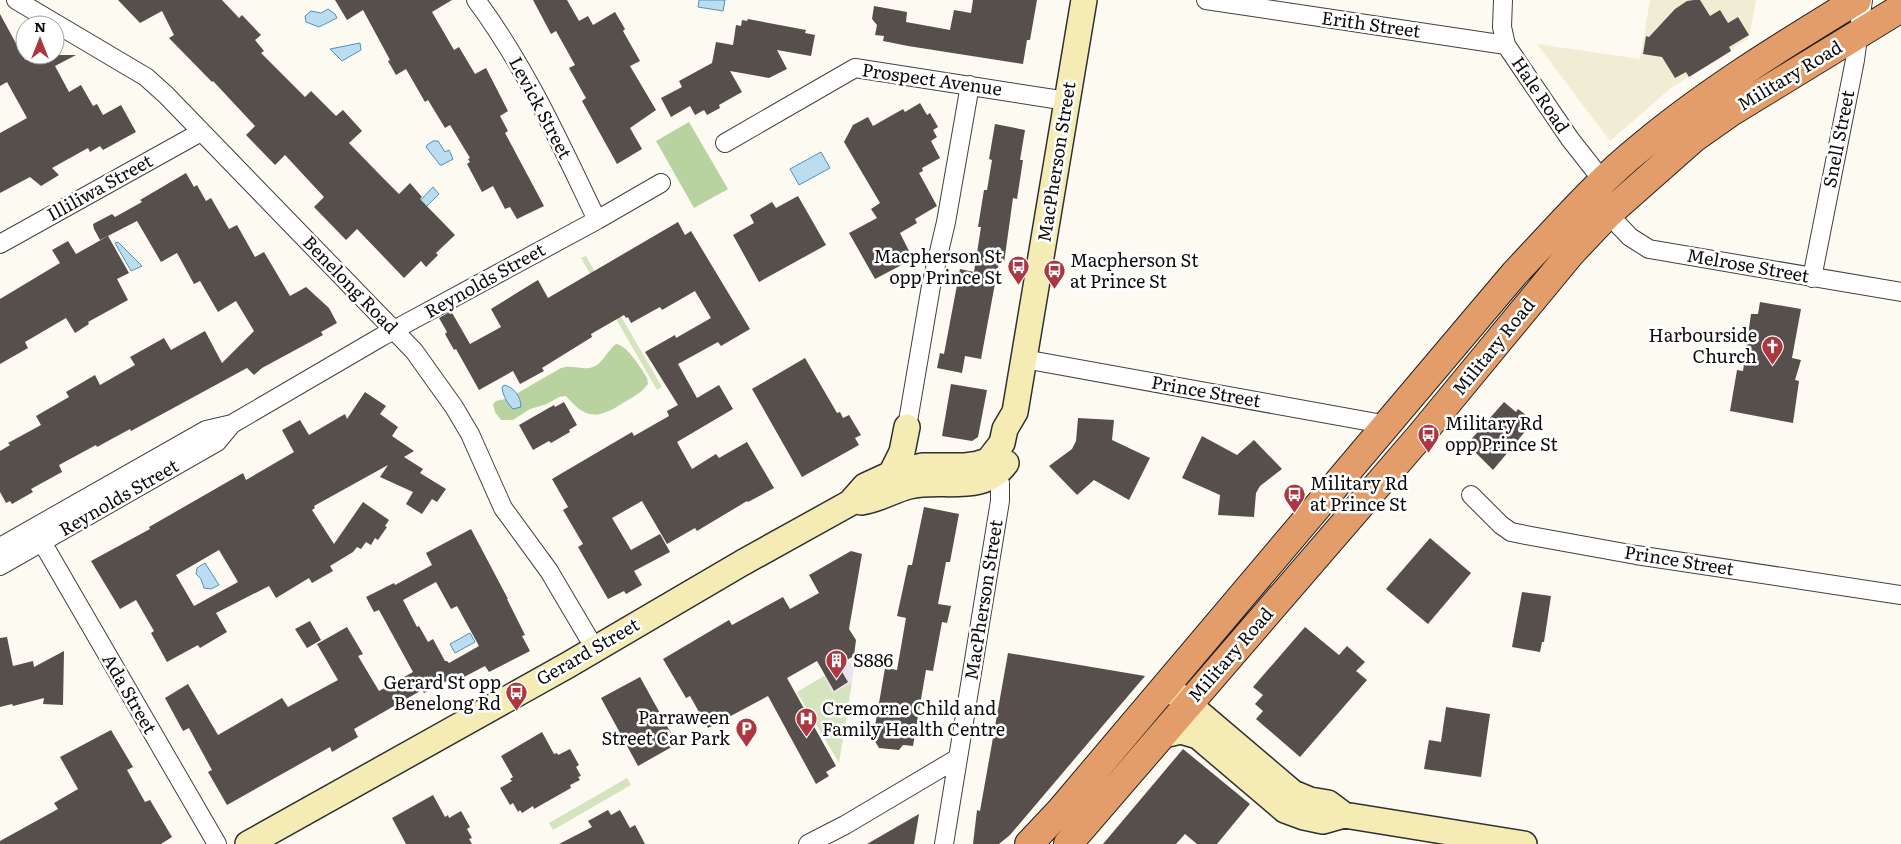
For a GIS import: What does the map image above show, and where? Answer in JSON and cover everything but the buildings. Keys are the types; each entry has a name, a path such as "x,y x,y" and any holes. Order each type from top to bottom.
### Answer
{"highway":[{"name":"Military Road","path":"1029,844 1061,810 1167,686 1515,273 1603,181 1639,148 1686,110 1729,80 1856,0"},
{"name":"Military Road","path":"1068,844 1424,431 1571,253 1608,214 1694,138 1731,112 1901,8"}],"main road":[{"name":"MacPherson Street","path":"1015,412 1084,0"},
{"path":"995,475 1016,449 1020,432 1015,412"},
{"name":"Gerard Street","path":"248,844 850,503 865,486 891,474 922,466 964,466 988,461 1002,443 1005,429 1015,412"},
{"path":"891,474 902,452 907,427"},
{"name":"Gerard Street","path":"850,503 869,501 908,486 939,483 975,483 995,475"},
{"path":"1167,686 1293,793 1310,800 1328,803 1344,815"},
{"path":"1163,735 1181,731 1198,736 1285,810 1304,817 1323,821 1344,815 1524,844"}],"street":[{"name":"Benelong Road","path":"16,0 146,77 414,351 454,407 470,434 503,508 549,571 595,649"},
{"name":"Levick Street","path":"476,0 494,25 551,124 597,220"},
{"name":"Erith Street","path":"1206,0 1506,45"},
{"name":"Hale Road","path":"1503,0 1502,27 1506,45 1570,140 1603,181"},
{"name":"Snell Street","path":"1812,278 1864,0"},
{"name":"Prospect Avenue","path":"725,143 856,68 1067,101"},
{"path":"907,427 931,286 946,222 970,85"},
{"name":"Illiliwa Street","path":"0,244 201,132"},
{"name":"Reynolds Street","path":"0,547 206,430 232,424 394,331 597,220 661,182"},
{"name":"Melrose Street","path":"1608,214 1630,237 1649,249 1901,292"},
{"name":"Prince Street","path":"1024,359 1388,425"},
{"name":"Reynolds Street","path":"0,566 217,442 232,424"},
{"name":"MacPherson Street","path":"944,844 1000,501 1000,483 995,475"},
{"name":"Prince Street","path":"1471,495 1501,525 1511,532 1636,555 1901,595"},
{"name":"Ada Street","path":"42,542 218,844"},
{"path":"808,844 845,825 958,758"}],"shaded area":[{"path":"1650,0 1756,0 1749,38 1671,88 1610,141 1537,44 1640,59"},
{"path":"855,658 852,682 833,693 824,676"}],"green space":[{"path":"689,122 728,189 694,208 656,141"},
{"path":"586,256 662,387 657,390 581,258"},
{"path":"616,344 625,348 633,358 647,378 648,384 639,393 614,408 599,414 586,413 573,404 566,396 530,409 513,420 501,420 495,412 493,404 496,401 509,398 561,368 593,367"},
{"path":"824,676 833,693 852,682 839,763 797,692"},
{"path":"627,778 631,785 553,830 549,823"}],"water":[{"path":"699,0 725,0 723,11 698,7"},
{"path":"328,9 337,18 319,27 306,22 305,16 311,11 321,13"},
{"path":"360,43 361,50 342,61 330,49"},
{"path":"433,141 438,141 445,152 449,150 453,159 440,165 426,147"},
{"path":"821,152 830,168 799,185 790,169"},
{"path":"433,187 439,194 424,209 418,203"},
{"path":"118,242 142,266 131,271 115,243"},
{"path":"504,385 516,393 521,407 513,409 509,405 502,388"},
{"path":"205,563 219,585 211,589 204,588 201,579 196,574 197,568"},
{"path":"470,633 475,642 455,653 450,644"}],"place":[{"name":"Macpherson St opp Prince St","path":"1018,286"},
{"name":"Macpherson St at Prince St","path":"1054,290"},
{"name":"Harbourside Church","path":"1773,365"},
{"name":"Military Rd opp Prince St","path":"1429,453"},
{"name":"Military Rd at Prince St","path":"1294,513"},
{"name":"S886","path":"837,680"},
{"name":"Gerard St opp Benelong Rd","path":"517,712"},
{"name":"Cremorne Child and Family Health Centre","path":"806,738"},
{"name":"Parraween Street Car Park","path":"746,747"}]}
